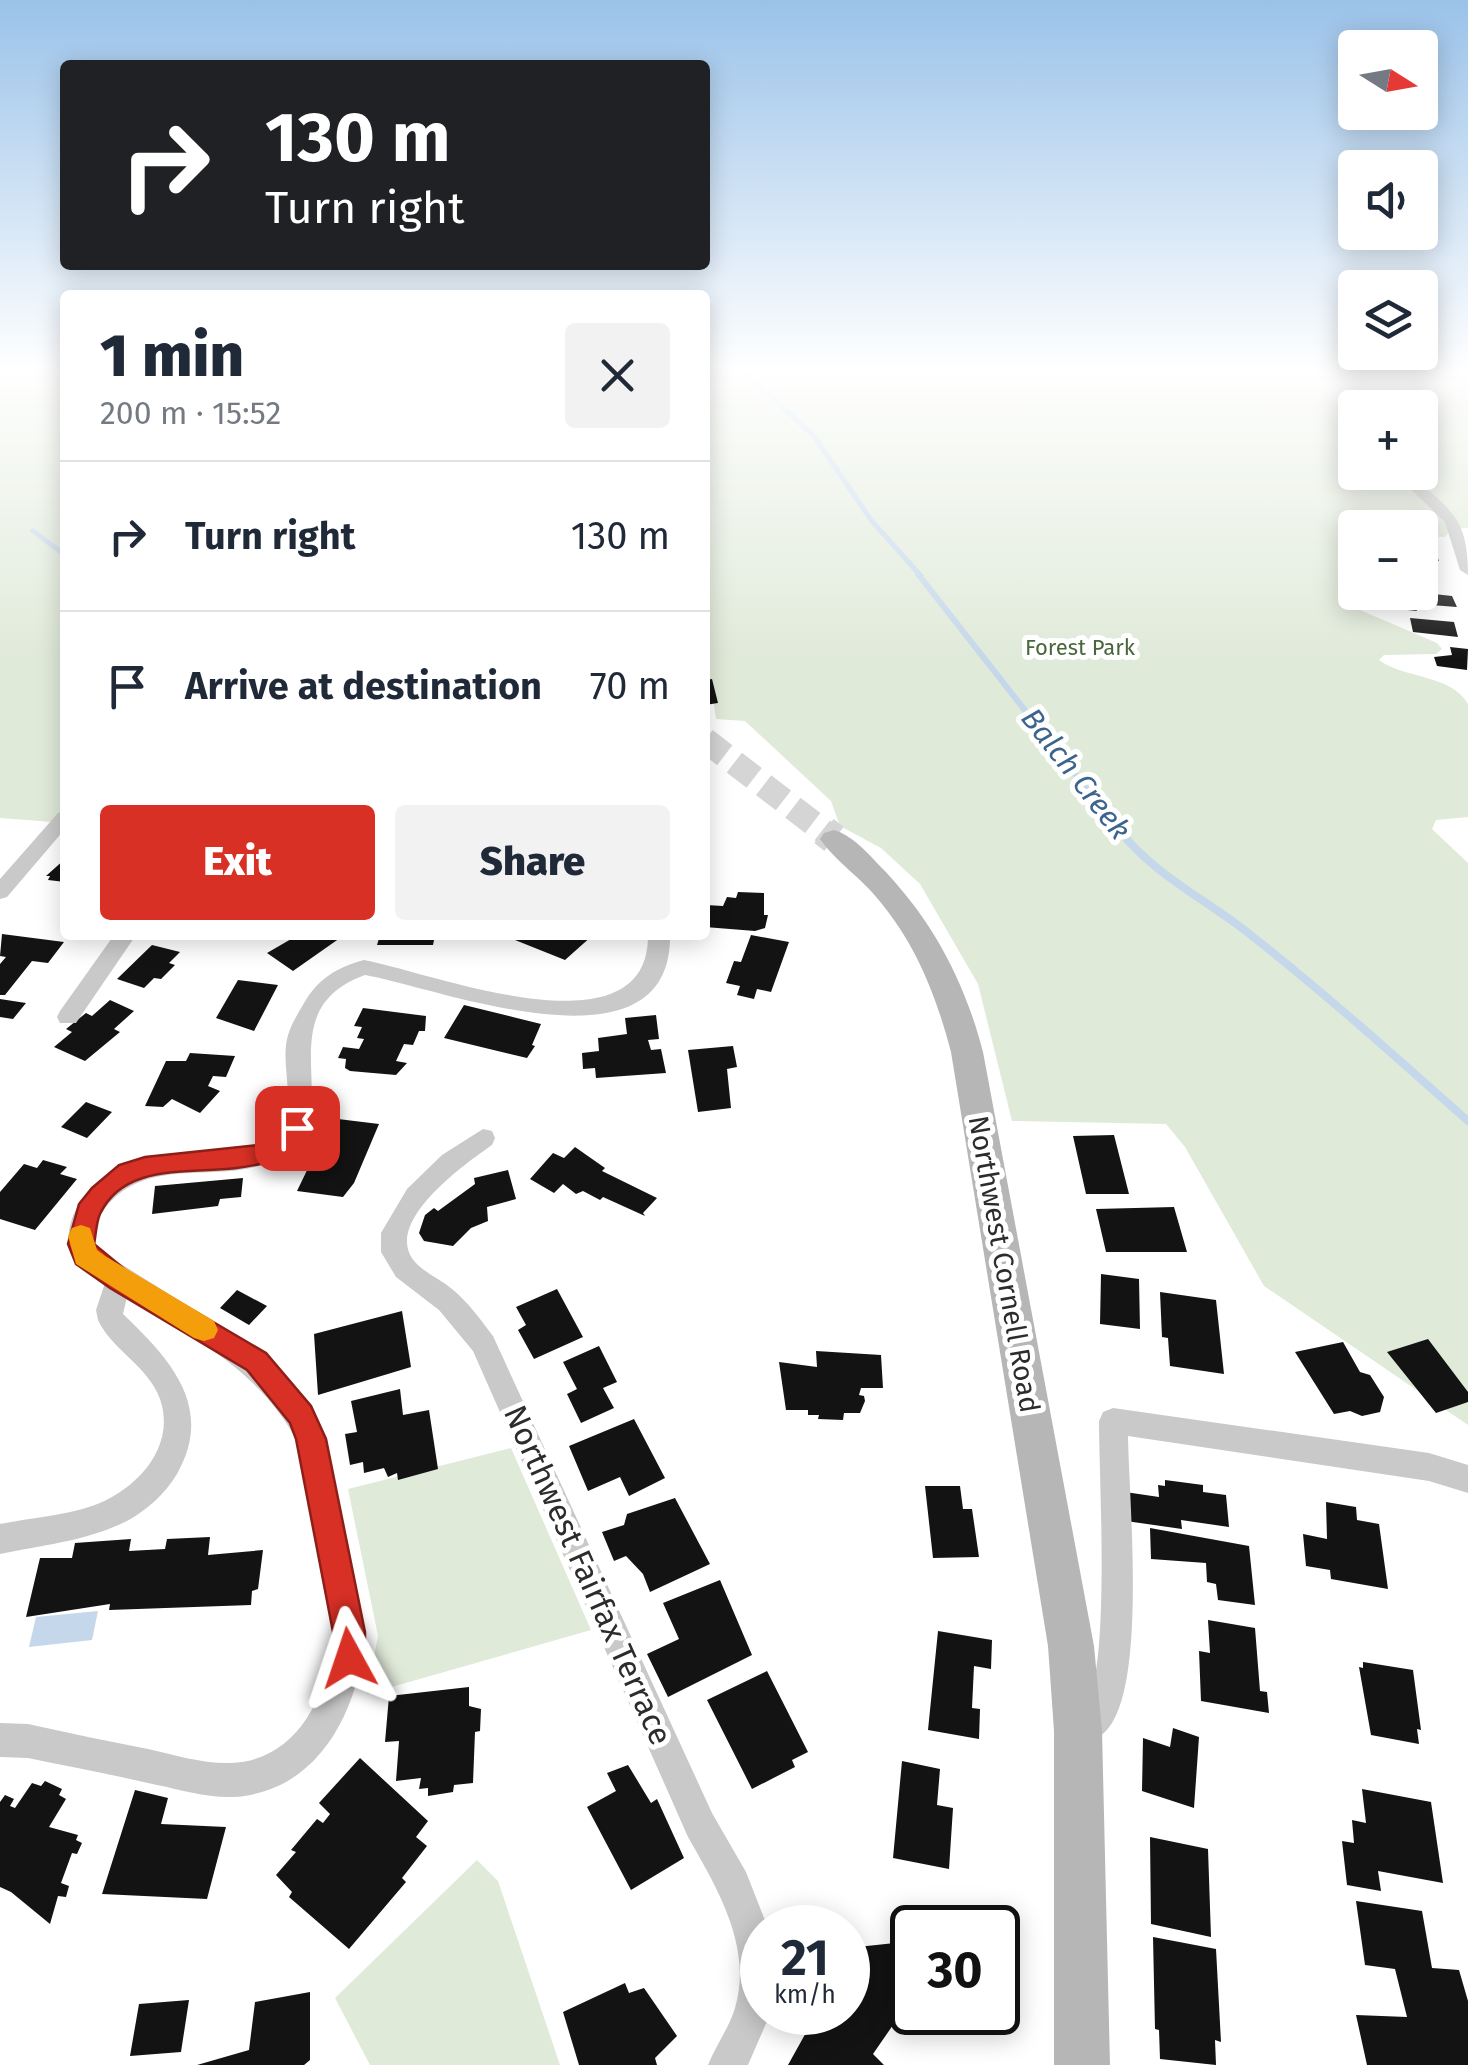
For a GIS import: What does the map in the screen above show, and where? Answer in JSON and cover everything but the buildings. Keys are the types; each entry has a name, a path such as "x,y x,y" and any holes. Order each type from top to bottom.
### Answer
{"main road":[{"name":"Northwest Cornell Road","path":"834,840 876,878 920,932 941,968 955,1004 986,1151 1060,1579 1078,1730 1082,2065"}],"street":[{"path":"1421,490 1452,520 1468,570"},
{"path":"0,892 60,823"},
{"path":"68,1017 122,940"},
{"path":"0,1740 28,1741 204,1778 238,1780 266,1774 313,1740 330,1716 349,1658 349,1632 311,1439 301,1415 256,1362 86,1256 81,1231 100,1195 128,1172 160,1165 245,1159 264,1154 289,1138 302,1114 298,1035 330,980 364,967 549,1008 588,1009 636,992 648,983 658,963 659,940"},
{"name":"Northwest Fairfax Terrace","path":"483,1138 454,1158 402,1212 394,1226 396,1257 405,1270 442,1296 484,1344 700,1825 742,1899 760,1964 758,1999 744,2040 726,2065"},
{"path":"0,1539 99,1518 120,1508 155,1480 175,1453 178,1412 174,1396 111,1320 109,1310 119,1280"},
{"path":"1078,1730 1093,1721 1108,1691 1113,1626 1113,1421 1429,1468 1468,1479"}],"green space":[{"path":"0,466 60,466 60,823 0,818"},
{"name":"Forest Park","path":"710,466 1338,466 1338,490 1438,490 1438,466 1468,466 1468,528 1452,528 1445,537 1438,537 1438,510 1338,510 1338,610 1360,610 1437,643 1442,649 1436,654 1384,655 1379,660 1450,687 1468,704 1468,817 1436,820 1432,829 1468,863 1468,1425 1264,1286 1185,1147 1166,1124 1012,1121 978,984 920,884 881,848 840,826 831,801 745,721 716,719 710,698"},
{"path":"511,1448 591,1630 367,1694 378,1636 348,1489"},
{"path":"477,1860 498,1881 560,2065 370,2065 335,1998"}],"water":[{"path":"98,1611 92,1640 29,1647 36,1617"}],"waterway":[{"name":"Balch Creek","path":"835,466 871,520 921,576"},
{"path":"33,531 60,551"},
{"name":"Balch Creek","path":"918,574 1122,834"},
{"name":"Balch Creek","path":"1120,831 1149,861 1307,981 1468,1121"}],"tunnel":[{"path":"710,744 827,834"},
{"path":"824,831 834,839"}],"slow traffic":[{"path":"81,1236 86,1256 96,1264 204,1330"}],"route":[{"path":"297,1128 277,1148 245,1159 145,1166 128,1172 100,1195 88,1212 81,1244 86,1256 119,1280 256,1362 279,1384 301,1415 311,1439 349,1632 349,1658"}]}
